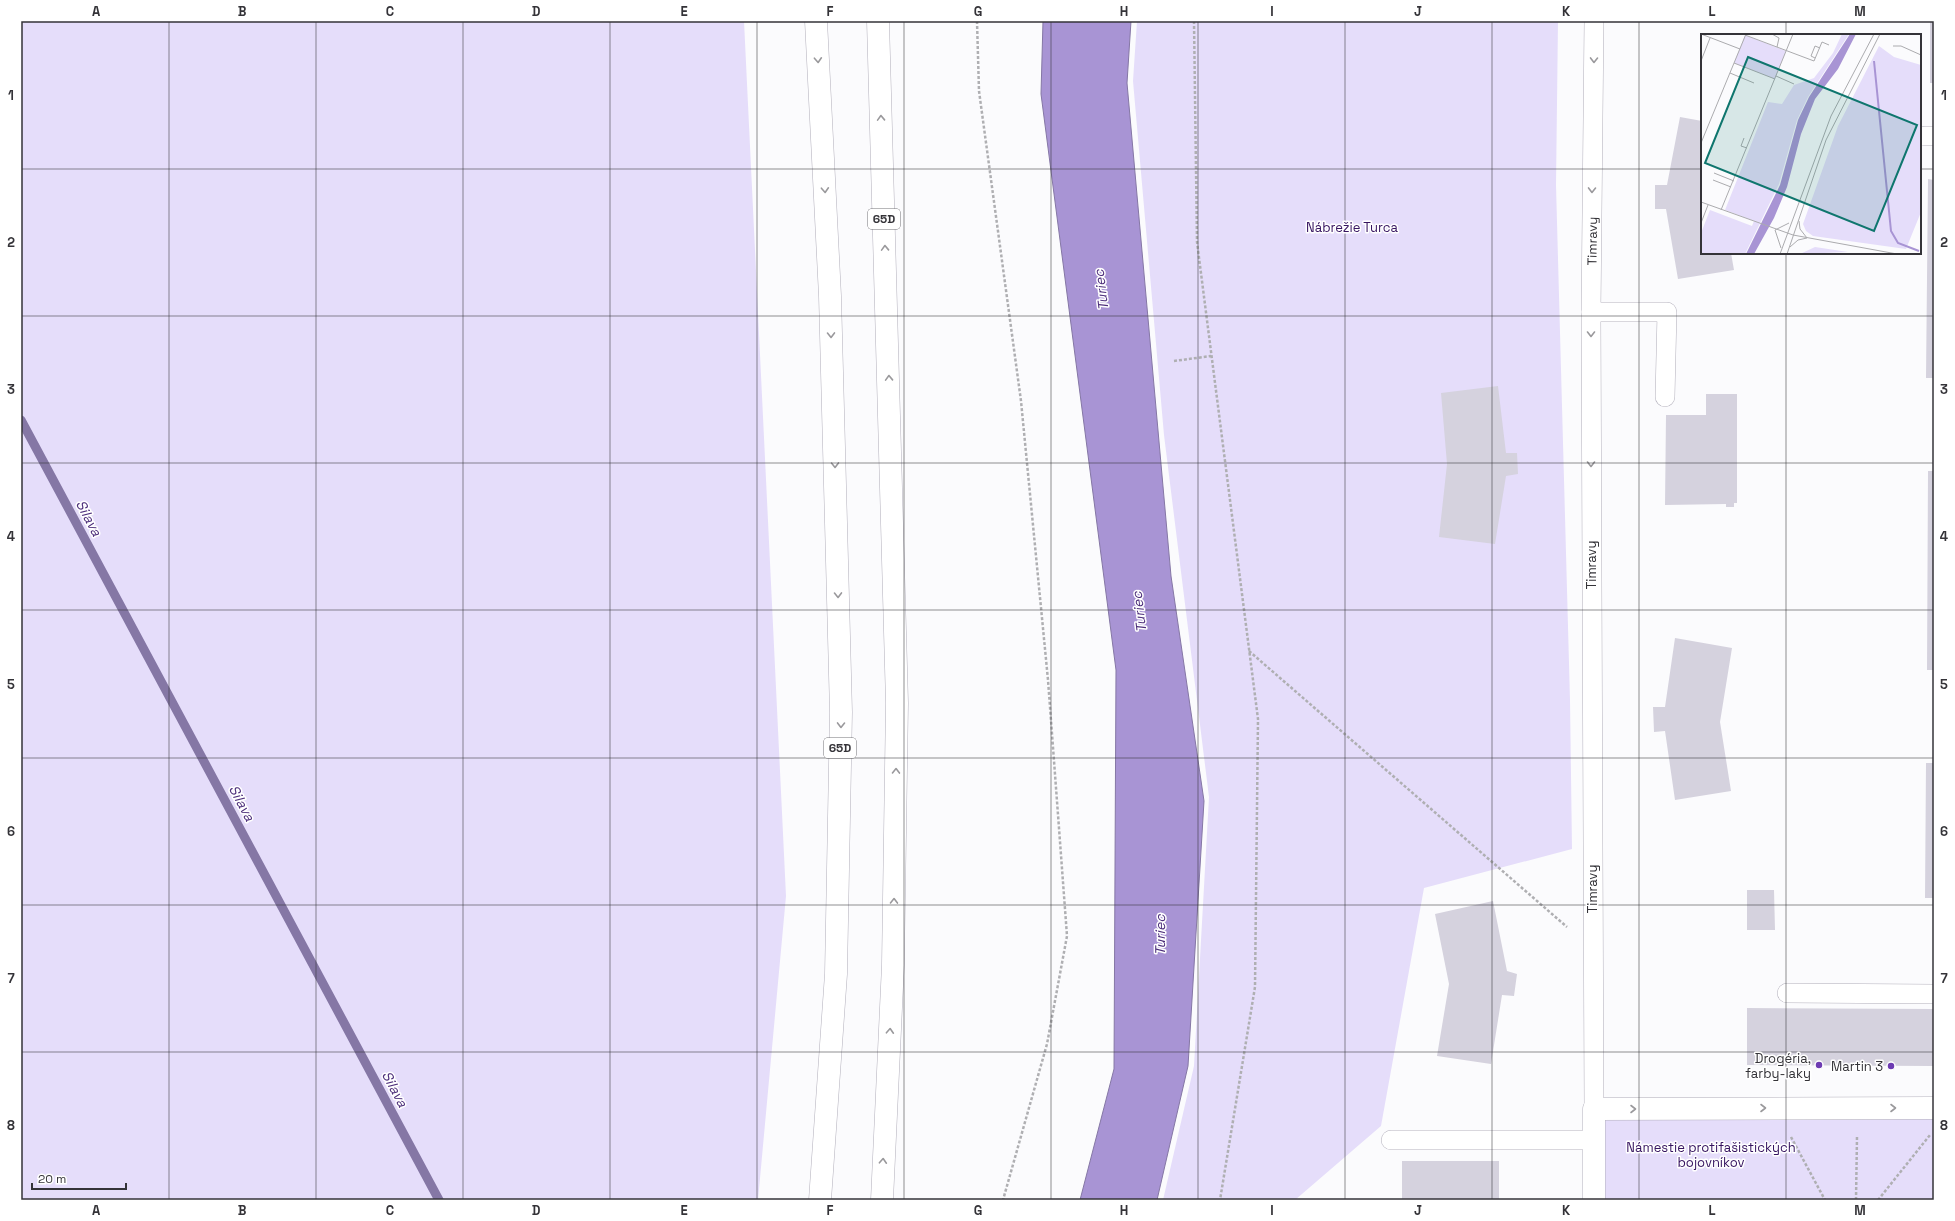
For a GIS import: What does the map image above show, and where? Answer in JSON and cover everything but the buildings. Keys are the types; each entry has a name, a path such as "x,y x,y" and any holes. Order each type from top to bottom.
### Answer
{"main road":[{"name":"65D","path":"816,21 830,296 841,712 836,974 820,1200"},
{"name":"65D","path":"878,21 897,703 893,966 882,1200"},
{"path":"1594,1200 1594,1109 1934,1108"}],"lane":[{"name":"Timravy","path":"1594,21 1591,312 1594,1109"},
{"path":"1591,312 1666,312 1665,397"},
{"path":"1787,992 1934,994"},
{"path":"1391,1140 1594,1140"}],"path":[{"path":"977,21 980,91 1021,401 1048,680 1067,936 1047,1044 1003,1200"},
{"path":"1194,21 1197,242 1258,719 1255,987 1220,1200"},
{"path":"1174,361 1211,356"},
{"path":"1249,650 1593,949"},
{"path":"1776,1108 1825,1200"},
{"path":"1856,1200 1858,1108"},
{"path":"1878,1200 1934,1130"}],"green space":[{"path":"21,21 744,21 786,896 758,1200 21,1200"},
{"name":"Nábrežie Turca","path":"1137,21 1558,21 1556,185 1570,700 1572,849 1424,888 1381,1126 1295,1200 1163,1200 1194,1066 1209,797 1164,435 1133,81"},
{"name":"Námestie protifašistických bojovníkov","path":"1934,1108 1934,1200 1594,1200 1594,1109"}],"water":[{"name":"Turiec","path":"1043,21 1131,21 1127,83 1171,576 1204,801 1188,1066 1157,1200 1080,1200 1114,1069 1116,670 1041,94"}],"waterway":[{"name":"Silava","path":"21,420 439,1200"}],"place":[{"name":"Drogéria, farby-laky","path":"1819,1065"},
{"name":"Martin 3","path":"1891,1066"}]}
